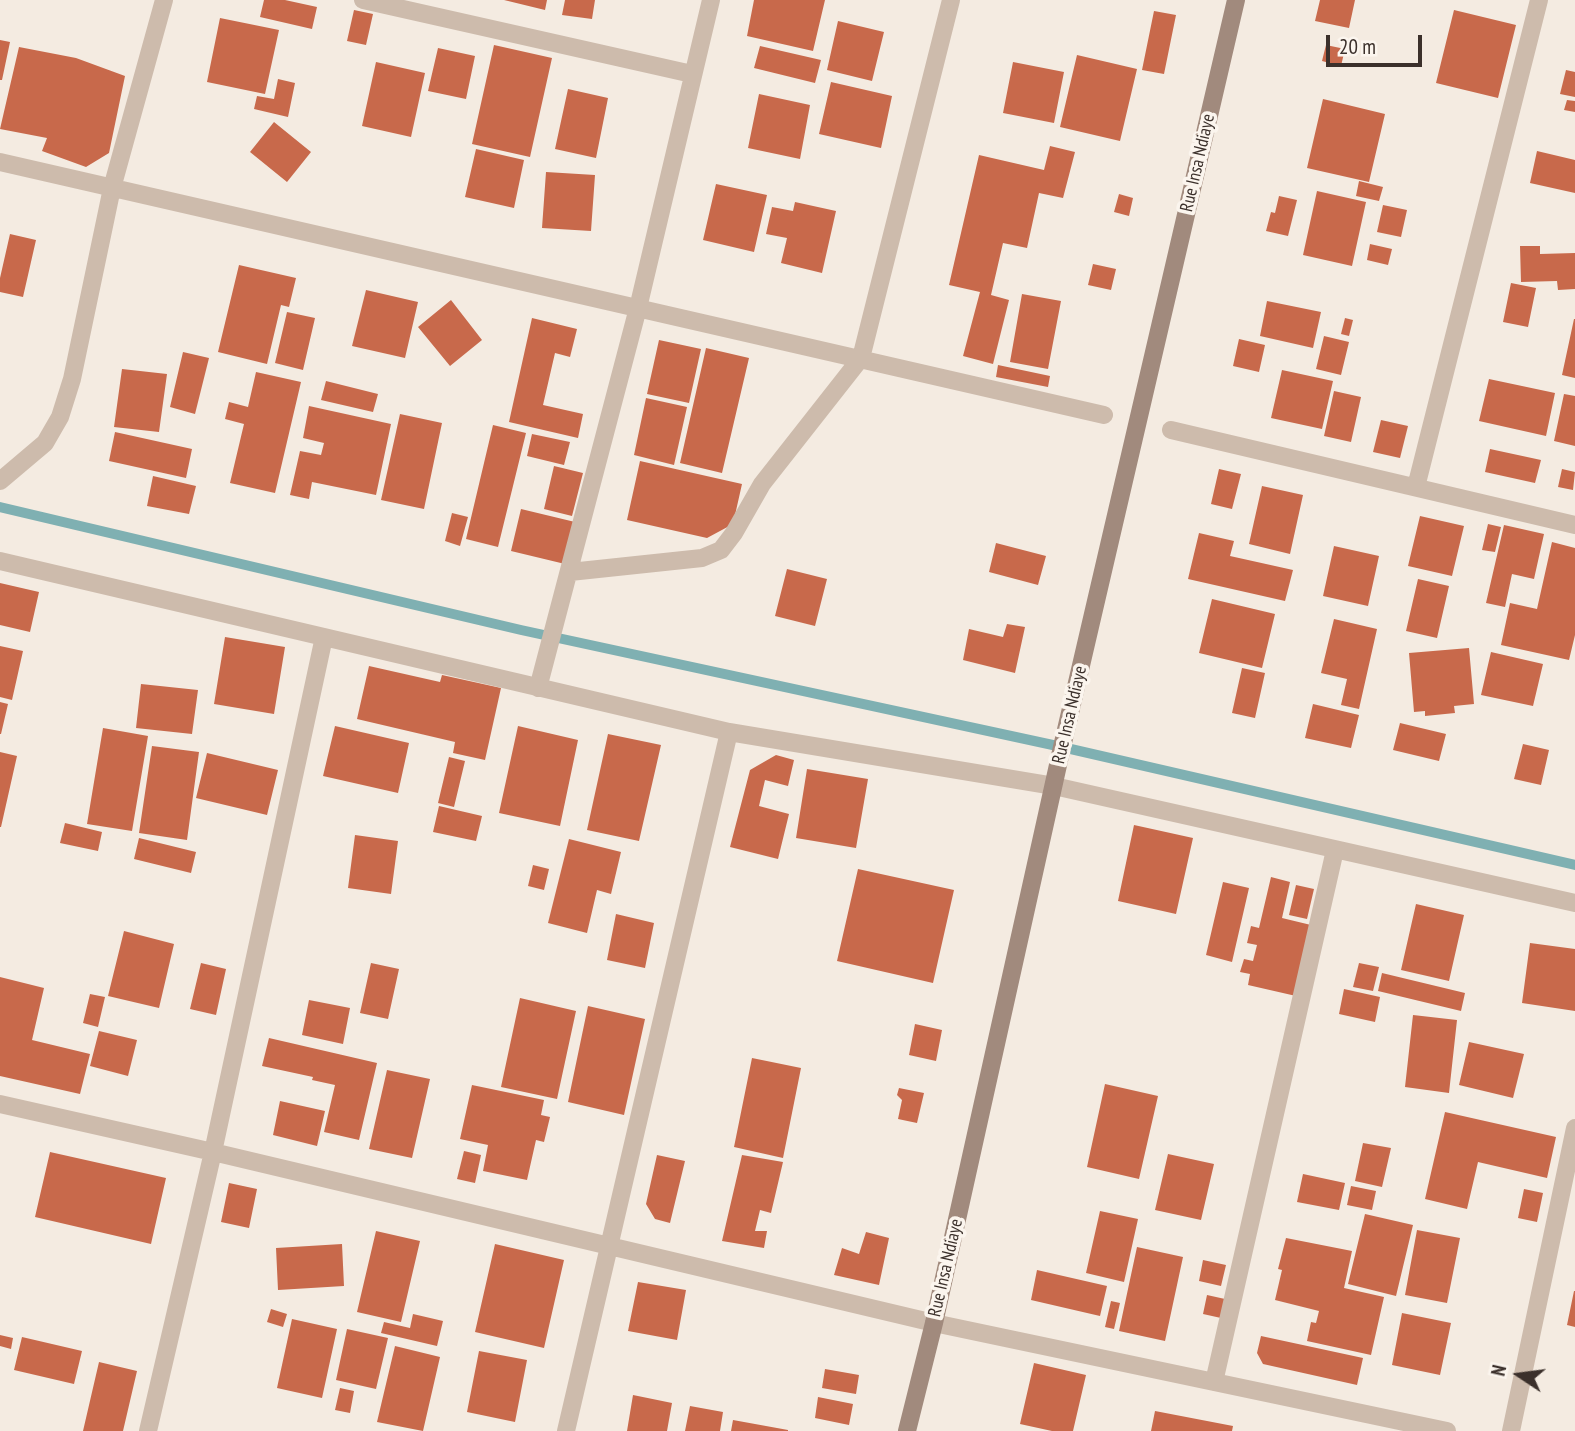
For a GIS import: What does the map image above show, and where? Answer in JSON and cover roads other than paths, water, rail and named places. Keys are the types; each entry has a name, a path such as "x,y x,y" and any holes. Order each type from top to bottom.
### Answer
{"main road":[{"name":"Rue Insa Ndiaye","path":"907,1431 934,1323 1054,786 1236,0"}],"street":[{"path":"0,481 45,443 60,418 72,379 112,188 164,0"},
{"path":"363,0 692,74"},
{"path":"538,688 638,308 710,0"},
{"path":"570,572 702,558 721,550 762,484 861,358 951,0"},
{"path":"1416,487 1539,0"},
{"path":"0,162 1104,415"},
{"path":"1171,430 1575,525"},
{"path":"0,561 729,732 1054,786 1575,903"},
{"path":"148,1431 213,1152 324,637"},
{"path":"566,1431 729,732"},
{"path":"1213,1382 1335,849"},
{"path":"0,1104 934,1323 1447,1431"},
{"path":"1511,1431 1575,1128"}],"waterway":[{"path":"0,507 521,630 1062,747 1575,865"}]}
